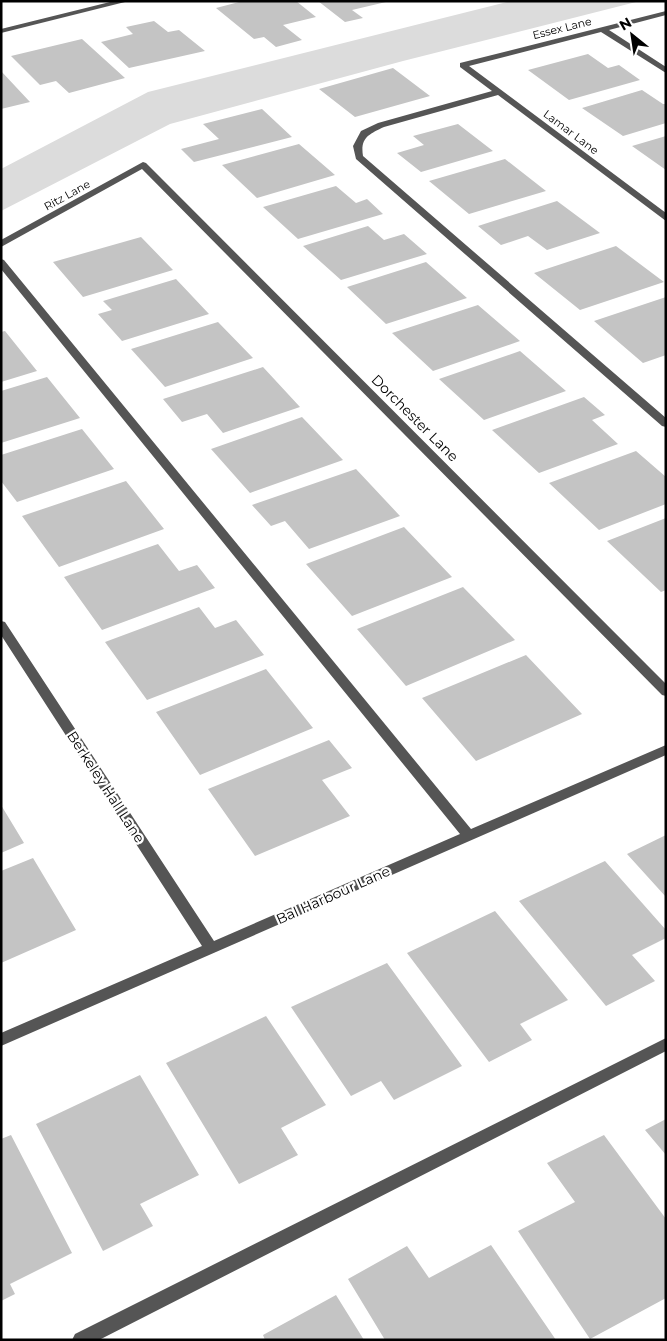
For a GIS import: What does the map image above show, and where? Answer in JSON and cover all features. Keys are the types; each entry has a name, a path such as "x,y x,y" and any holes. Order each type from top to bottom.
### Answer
{"street":[{"path":"1,31 125,1"},
{"name":"Essex Lane","path":"463,65 666,13"},
{"path":"602,29 666,72"},
{"name":"Lamar Lane","path":"463,65 666,218"},
{"path":"499,92 381,125 364,133 357,146 360,156 666,424"},
{"name":"Ritz Lane","path":"1,244 143,165"},
{"name":"Dorchester Lane","path":"143,165 666,692"},
{"path":"1,262 469,836"},
{"name":"Berkeley Hall Lane","path":"1,625 212,948"},
{"name":"Bal Harbour Lane","path":"1,1040 666,750"},
{"path":"81,1340 666,1044"}],"shaded area":[{"path":"511,1 640,1 403,61 170,124 1,211 1,169 148,92"}],"building":[{"path":"243,1 296,1 316,17 283,25 302,40 276,47 264,37 254,39 216,8"},
{"path":"318,1 386,2 352,10 363,18 345,22"},
{"path":"154,21 168,32 179,30 205,51 129,68 101,42 133,34 126,27"},
{"path":"82,39 125,78 69,93 56,81 40,85 11,56"},
{"path":"588,54 608,68 619,65 640,80 569,100 528,70"},
{"path":"393,68 430,96 355,117 319,89"},
{"path":"1,71 30,102 1,109"},
{"path":"642,90 663,104 666,104 666,123 623,136 582,108"},
{"path":"262,109 292,137 194,162 181,149 219,139 203,124"},
{"path":"458,124 493,151 421,172 397,153 424,145 413,136"},
{"path":"666,136 666,170 632,146"},
{"path":"299,144 335,175 257,198 222,165"},
{"path":"505,159 546,191 469,214 429,181"},
{"path":"336,186 356,203 367,199 383,214 298,239 263,207"},
{"path":"557,201 600,233 547,250 528,236 501,245 478,226"},
{"path":"368,226 384,240 404,234 427,254 341,280 303,246"},
{"path":"141,237 173,270 83,297 53,262"},
{"path":"616,246 664,282 580,310 534,273"},
{"path":"426,262 467,298 386,324 347,287"},
{"path":"176,279 209,314 122,341 98,314 112,310 103,301"},
{"path":"666,297 666,355 643,363 594,321"},
{"path":"478,305 520,341 433,371 392,333"},
{"path":"218,322 253,358 165,387 131,349"},
{"path":"5,331 37,371 1,382 1,332"},
{"path":"520,351 566,391 484,420 439,379"},
{"path":"263,367 300,407 223,433 207,414 182,422 163,399"},
{"path":"47,377 80,418 1,443 1,391"},
{"path":"584,397 605,415 592,420 618,444 539,473 492,430"},
{"path":"302,417 343,460 250,493 211,449"},
{"path":"82,429 114,469 17,502 1,481 1,455"},
{"path":"636,451 666,477 666,504 599,530 549,483"},
{"path":"356,469 400,516 309,549 285,521 271,526 252,505"},
{"path":"126,481 164,529 59,567 22,516"},
{"path":"666,518 666,590 661,592 607,541"},
{"path":"404,527 452,577 352,616 306,564"},
{"path":"158,544 179,571 197,565 215,588 102,630 64,577"},
{"path":"463,587 515,640 406,686 357,629"},
{"path":"199,607 215,628 236,620 264,655 147,700 105,642"},
{"path":"526,655 582,714 476,761 422,698"},
{"path":"266,669 313,728 200,775 156,712"},
{"path":"329,740 352,768 322,780 350,816 255,856 208,789"},
{"path":"1,805 24,843 1,853"},
{"path":"666,835 666,897 627,854"},
{"path":"33,858 76,930 1,963 1,871"},
{"path":"605,861 666,930 666,938 632,955 655,981 606,1006 519,901"},
{"path":"495,911 568,1000 520,1024 532,1040 489,1062 407,953"},
{"path":"387,963 462,1066 394,1100 381,1081 351,1096 291,1007"},
{"path":"266,1016 326,1105 281,1128 298,1155 239,1184 166,1063"},
{"path":"140,1075 199,1175 140,1204 153,1226 103,1251 36,1124"},
{"path":"666,1119 666,1155 645,1130"},
{"path":"11,1135 72,1253 10,1284 15,1294 1,1301 1,1139"},
{"path":"604,1135 666,1219 666,1298 590,1339 518,1231 575,1202 547,1163"},
{"path":"491,1245 556,1340 385,1340 348,1279 407,1246 429,1278"},
{"path":"336,1295 364,1340 265,1340 263,1335"}]}
